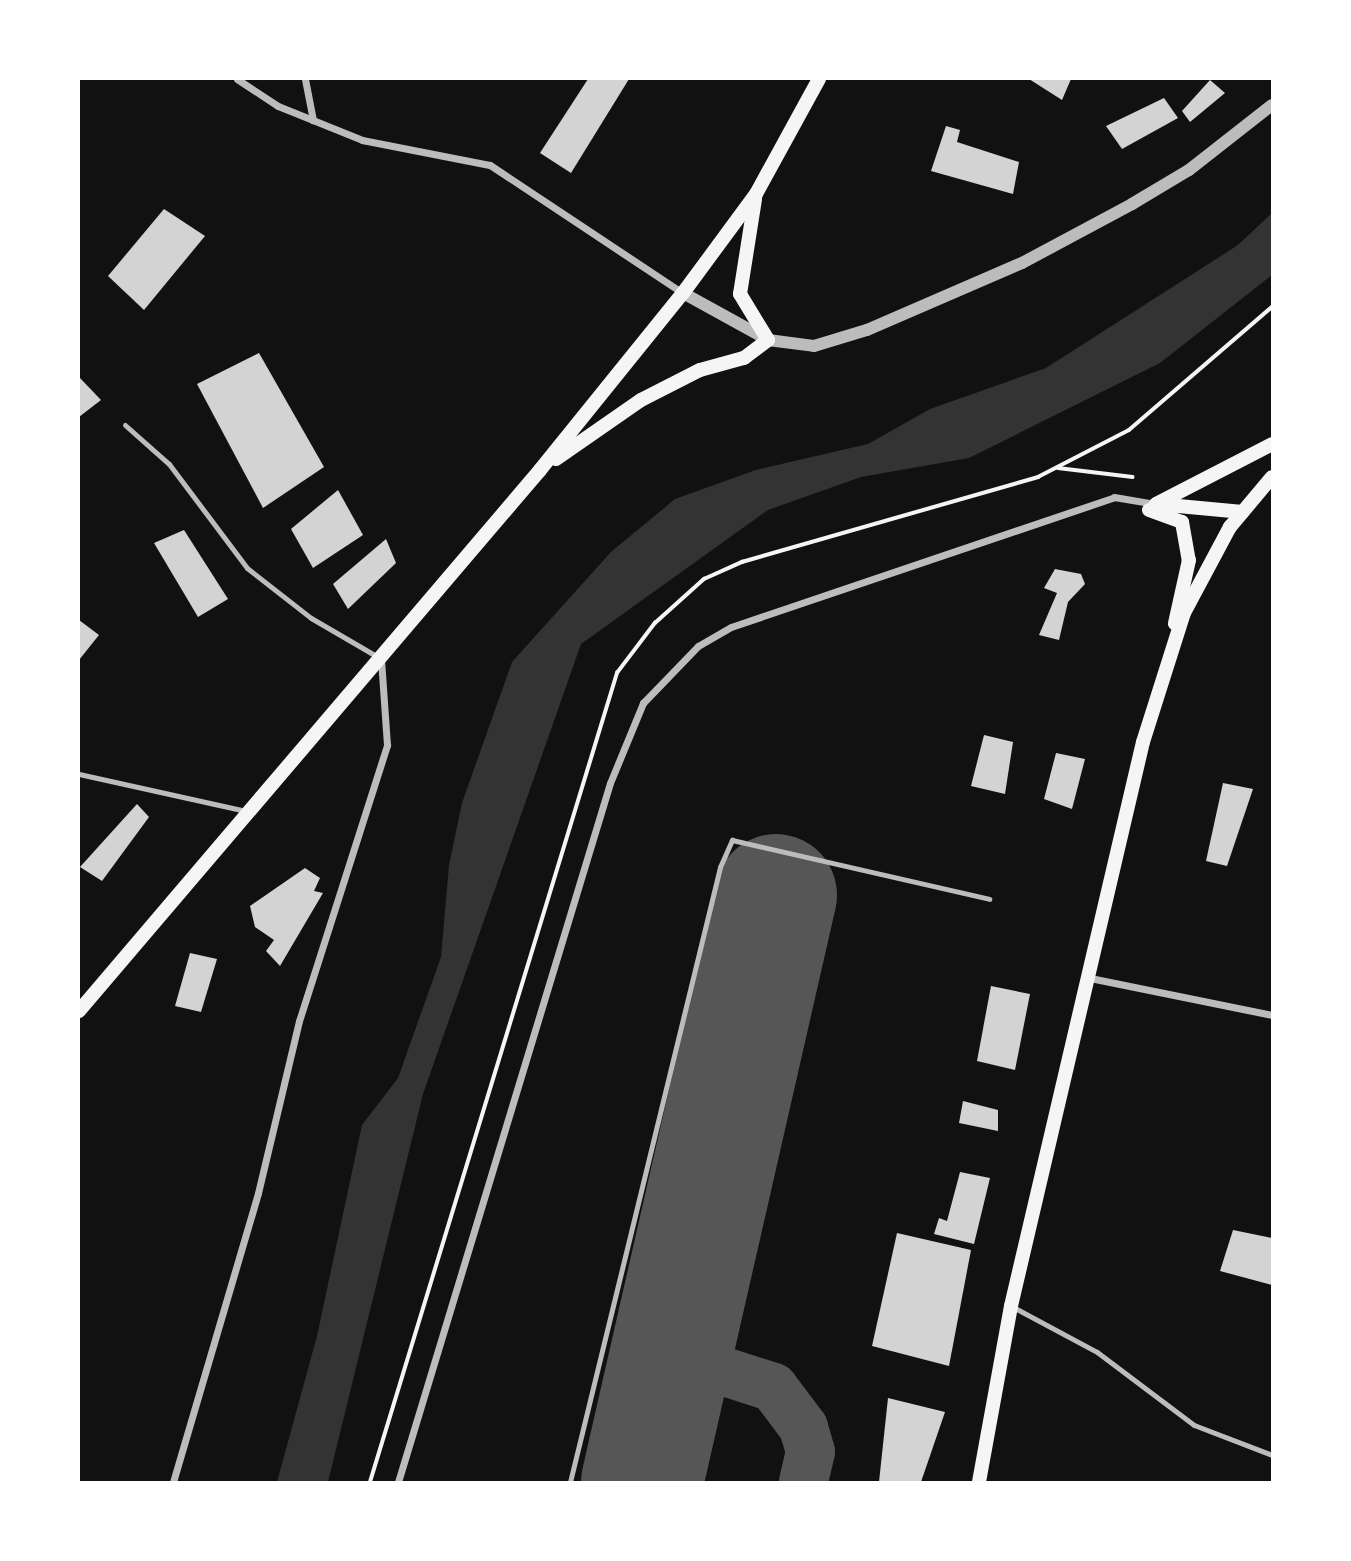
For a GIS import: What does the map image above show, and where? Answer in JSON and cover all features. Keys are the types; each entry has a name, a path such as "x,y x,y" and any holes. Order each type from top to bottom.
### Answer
{"main road":[{"path":"79,1011 540,470 682,293 756,194 819,79"},
{"path":"540,470 640,400 700,370 744,358 768,340 740,294 756,194"},
{"path":"1152,507 1272,444"},
{"path":"1169,660 1184,613 1243,512 1272,477"},
{"path":"1152,507 1243,512"},
{"path":"979,1482 1011,1306 1169,660 1189,560 1182,522 1152,507"}],"street":[{"path":"237,79 278,106 362,139 490,165 682,293 768,340 814,346 1022,263 1189,170 1272,105"},
{"path":"305,79 313,120"},
{"path":"398,1482 610,783 643,703 698,646 731,627 1114,497 1152,507"},
{"path":"173,1482 258,1193 299,1021 387,745 380,659"},
{"path":"1090,978 1272,1015"}],"lane":[{"path":"125,425 169,464 247,568 310,618 380,659"},
{"path":"79,775 250,811"},
{"path":"570,1482 720,867 732,840 989,900"},
{"path":"1011,1306 1097,1352 1194,1425 1272,1455"}],"path":[{"path":"370,1482 617,673 655,623 704,579 1056,468 1129,430 1272,307"},
{"path":"1056,468 1132,477"}],"shaded area":[{"path":"1272,213 1272,275 1160,363 969,458 861,477 768,510 581,644 423,1094 328,1482 277,1482 317,1336 362,1125 398,1078 441,957 449,865 462,803 512,662 611,552 675,499 756,470 868,444 930,409 1046,368 1238,245"}],"building":[{"path":"588,79 629,79 571,173 540,153"},
{"path":"1029,79 1071,79 1062,100"},
{"path":"1210,80 1225,93 1190,122 1182,111"},
{"path":"1164,98 1178,118 1122,149 1106,126"},
{"path":"946,126 960,130 957,142 1019,162 1013,194 931,171"},
{"path":"164,209 205,236 144,310 108,276"},
{"path":"259,353 324,467 263,508 197,384"},
{"path":"79,377 101,400 79,417"},
{"path":"338,490 363,535 313,568 291,529"},
{"path":"184,530 228,599 198,617 154,543"},
{"path":"386,539 396,563 348,609 333,584"},
{"path":"1055,569 1081,574 1085,584 1068,602 1059,640 1039,635 1057,593 1044,588"},
{"path":"79,620 99,635 79,660"},
{"path":"984,735 1013,742 1005,794 971,786"},
{"path":"1056,753 1085,759 1072,809 1044,799"},
{"path":"1223,783 1253,789 1227,866 1206,861"},
{"path":"137,804 149,817 102,881 80,867"},
{"path":"305,868 320,878 314,891 323,893 280,966 266,951 274,940 255,927 250,906"},
{"path":"190,953 217,959 201,1012 175,1006"},
{"path":"991,986 1030,994 1015,1070 977,1061"},
{"path":"963,1101 998,1110 998,1131 959,1123"},
{"path":"960,1172 990,1178 974,1244 934,1234 939,1218 947,1221"},
{"path":"1233,1230 1272,1238 1272,1285 1220,1271"},
{"path":"897,1233 971,1250 949,1366 872,1346"},
{"path":"888,1398 945,1412 921,1482 879,1482"}],"taxiway":[{"path":"671,1354 773,1387 803,1427 810,1451 803,1482"}],"runway":[{"path":"642,1482 776,895"}]}
